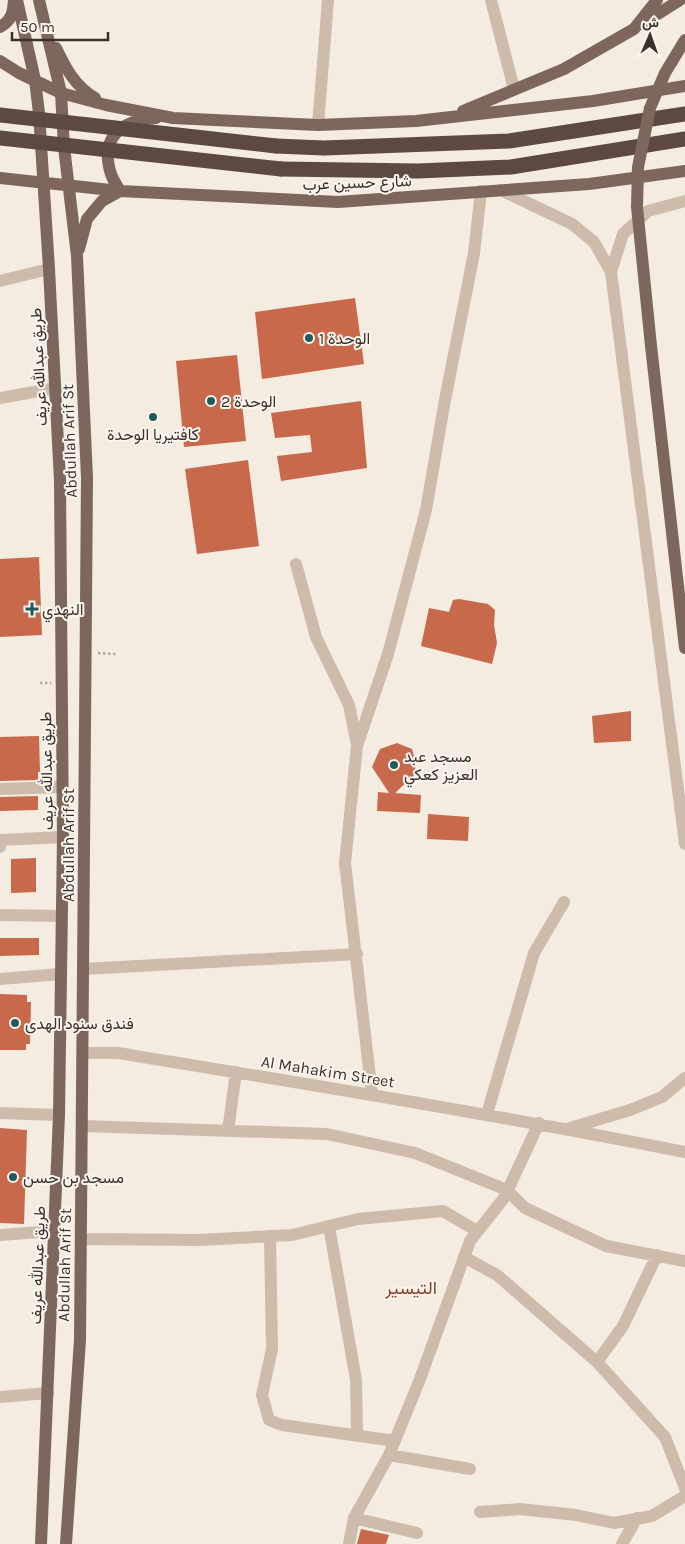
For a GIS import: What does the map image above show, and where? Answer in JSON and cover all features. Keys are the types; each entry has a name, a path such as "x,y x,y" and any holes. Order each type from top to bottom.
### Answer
{"highway":[{"path":"0,115 276,146 324,148 509,141 685,114"},
{"path":"0,138 281,169 418,171 511,167 685,139"}],"main road":[{"path":"0,27 13,14 15,0"},
{"name":"طريق عبدالله عريف","path":"15,0 35,80 39,113 60,481 63,837 59,1115 41,1544"},
{"path":"39,0 61,93"},
{"path":"634,29 657,0"},
{"path":"448,117 564,69 680,0"},
{"path":"44,25 67,73 82,90 106,105"},
{"path":"685,40 665,73 650,108 638,167 636,207 685,648"},
{"path":"0,61 61,93 106,105 173,118"},
{"path":"77,256 88,219 102,201 120,191 111,174 108,154 114,133 123,126 145,119 173,118 318,125 416,121 593,101 685,86"},
{"name":"Abdullah Arif St","path":"61,93 64,148 77,256 88,478 80,1340 66,1544"},
{"name":"شارع حسين عرب","path":"0,178 120,191 338,202 589,184 685,171"},
{"path":"59,1115 82,1120"}],"street":[{"path":"318,125 328,0"},
{"path":"491,0 514,90"},
{"path":"501,190 572,224 594,242 611,272 685,844"},
{"path":"372,1094 345,863 357,746 388,654 426,510 445,400 474,253 481,192"},
{"path":"611,272 623,234 648,211 685,200"},
{"path":"0,281 49,269"},
{"path":"0,398 56,388"},
{"path":"296,564 316,637 349,705 357,746"},
{"path":"0,789 62,787"},
{"path":"0,847 0,840 63,837"},
{"path":"488,1114 534,953 564,902"},
{"path":"0,915 62,916"},
{"path":"84,969 357,954"},
{"path":"0,979 61,974"},
{"name":"Al Mahakim Street","path":"83,1053 118,1053 372,1094 685,1152"},
{"path":"228,1131 236,1072"},
{"path":"568,1129 630,1110 662,1097 685,1078"},
{"path":"0,1114 59,1115"},
{"path":"82,1120 228,1131 327,1134 415,1153 507,1190 525,1208 606,1246 685,1261"},
{"path":"349,1544 354,1518 395,1441 420,1379 470,1241 504,1198 539,1124"},
{"path":"81,1239 200,1240 292,1235 358,1219 442,1211 477,1232"},
{"path":"329,1226 356,1380 357,1436"},
{"path":"0,1235 54,1231"},
{"path":"270,1236 272,1349 262,1395 269,1420 282,1425 395,1441"},
{"path":"597,1362 623,1326 656,1255"},
{"path":"464,1258 497,1275 597,1362 664,1438 685,1488"},
{"path":"0,1397 48,1393"},
{"path":"389,1455 470,1469"},
{"path":"480,1512 520,1509 576,1515 614,1523 652,1516 685,1496"},
{"path":"354,1518 417,1533"},
{"path":"622,1544 637,1518"}],"path":[{"path":"86,653 116,654"}],"building":[{"name":"الوحدة 1","path":"355,298 364,364 262,379 255,312"},
{"name":"الوحدة 2","path":"237,355 246,441 184,447 176,361"},
{"path":"361,401 367,468 281,481 277,456 312,452 310,435 275,438 271,413"},
{"path":"248,460 259,546 197,554 185,469"},
{"path":"39,557 42,635 0,637 0,559"},
{"path":"459,599 488,604 495,610 494,625 497,643 492,664 421,646 429,608 449,612 453,600"},
{"path":"631,711 631,741 594,743 592,716"},
{"path":"39,736 40,772 38,772 38,780 0,781 0,737"},
{"path":"397,743 412,749 416,764 414,775 395,793 421,795 420,813 377,811 378,792 389,793 372,767 380,749"},
{"path":"38,796 38,810 0,811 0,797"},
{"path":"428,814 469,817 468,841 427,839"},
{"path":"36,858 36,892 11,893 11,859"},
{"path":"0,938 39,938 39,955 0,956"},
{"name":"فندق سنود الهدى","path":"0,994 27,995 27,1002 31,1002 30,1044 26,1044 26,1050 0,1050"},
{"name":"مسجد بن حسن","path":"0,1128 27,1130 24,1224 0,1223"},
{"path":"361,1529 389,1535 386,1544 357,1544"}],"place":[{"name":"الوحدة 1","path":"309,338"},
{"name":"الوحدة 2","path":"211,401"},
{"name":"كافتيريا الوحدة","path":"153,417"},
{"name":"النهدي","path":"32,609"},
{"name":"مسجد عبد العزيز كعكي","path":"394,765"},
{"name":"فندق سنود الهدى","path":"15,1023"},
{"name":"مسجد بن حسن","path":"13,1177"}],"district":[{"name":"التيسير","path":"411,1288"}]}
